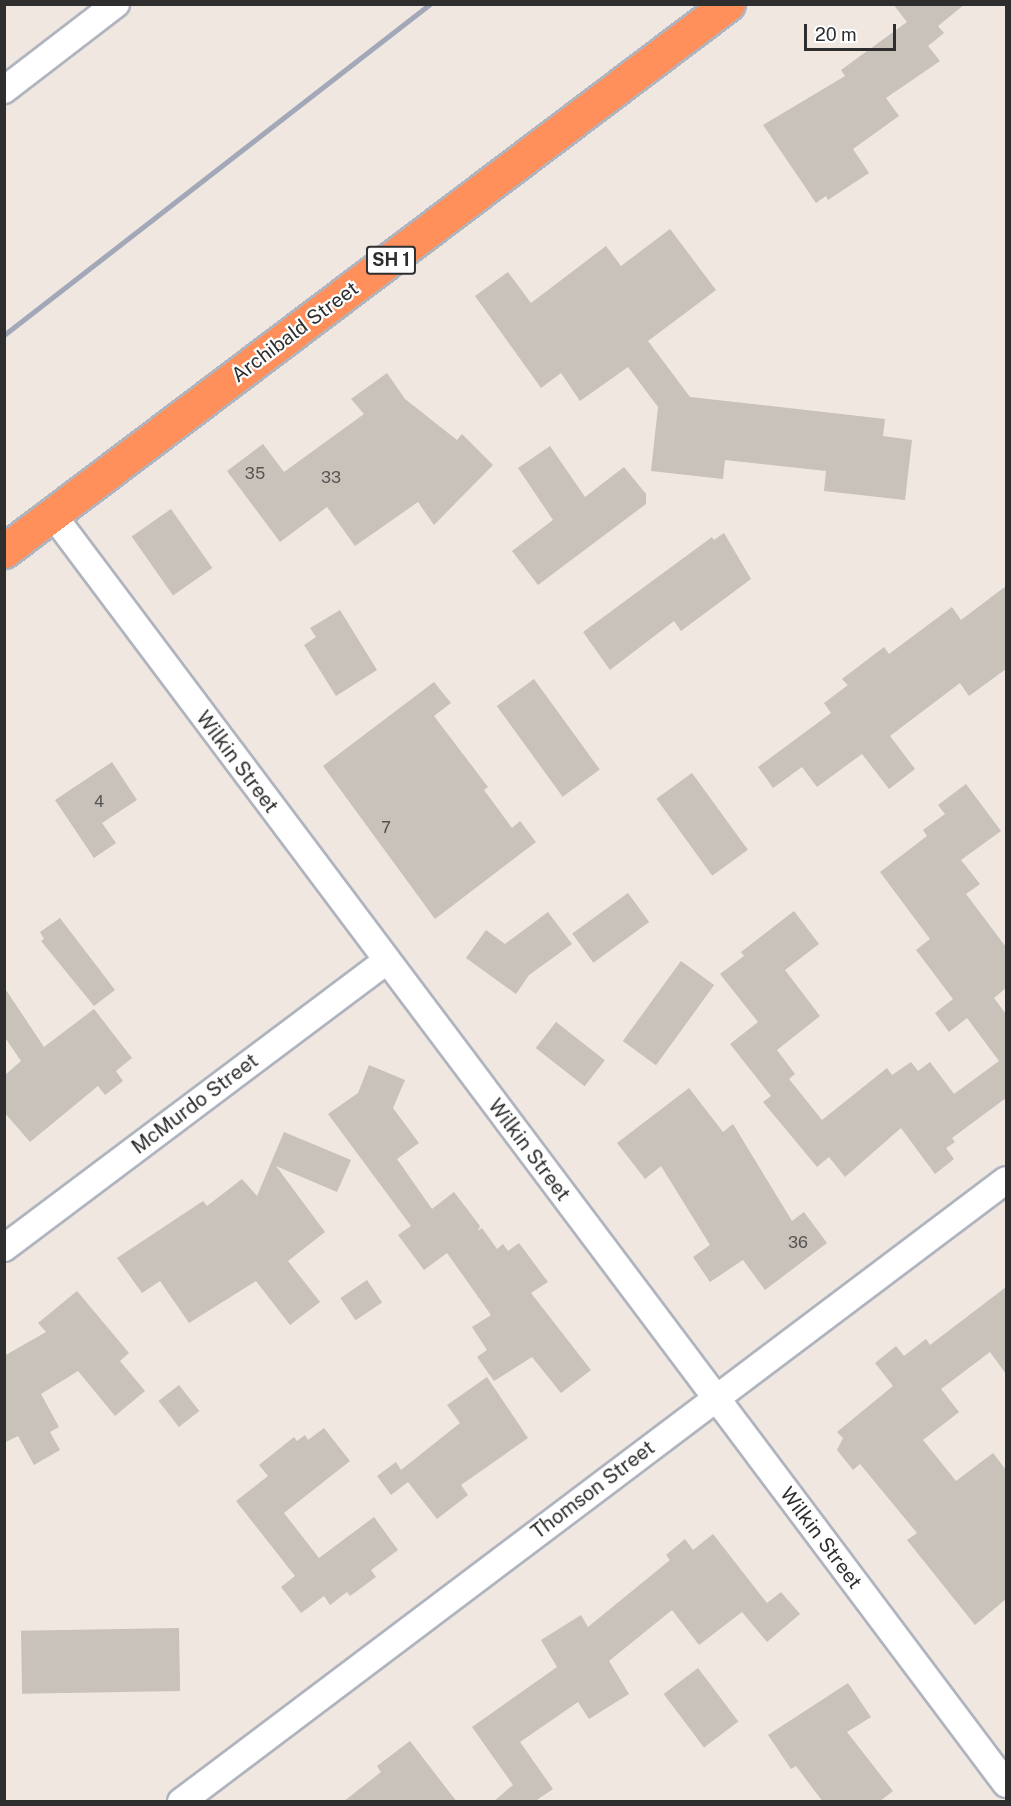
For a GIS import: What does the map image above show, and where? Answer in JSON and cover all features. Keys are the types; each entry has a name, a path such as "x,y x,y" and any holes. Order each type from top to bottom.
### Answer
{"highway":[{"name":"Archibald Street","path":"4,551 728,4"}],"street":[{"path":"4,90 116,4"},
{"name":"Wilkin Street","path":"53,515 1006,1784"},
{"name":"McMurdo Street","path":"4,1248 386,961"},
{"name":"Thomson Street","path":"181,1802 1006,1180"}],"building":[{"path":"893,4 965,4 938,26 944,33 928,46 940,61 886,98 899,116 853,149 869,173 828,200 826,196 816,203 763,125 845,76 841,70 907,22"},
{"path":"670,229 716,290 648,341 690,397 885,419 883,436 912,440 905,500 824,491 826,471 725,460 723,479 651,471 658,407 628,367 580,401 561,373 541,388 475,296 508,272 531,303 606,246 621,266"},
{"path":"387,373 405,399 457,440 462,434 493,465 434,525 418,502 355,546 327,507 280,542 227,471 263,444 284,472 364,414 351,399"},
{"path":"550,446 585,497 624,467 646,494 646,504 538,585 512,551 553,520 518,468"},
{"path":"171,509 212,568 173,596 132,537"},
{"path":"724,533 751,579 681,631 674,621 610,670 583,632 712,537 714,540"},
{"path":"1006,586 1006,669 969,696 960,683 890,736 915,769 889,789 862,754 817,787 802,767 773,788 758,767 831,713 824,703 848,685 842,679 884,647 889,654 952,607 961,620"},
{"path":"340,610 377,670 336,696 304,645 316,637 310,628"},
{"path":"534,679 600,770 563,797 497,706"},
{"path":"434,682 451,703 434,716 488,787 484,790 512,828 520,821 536,842 435,919 323,766"},
{"path":"112,762 137,800 102,823 116,843 94,858 55,800"},
{"path":"692,773 748,850 712,876 656,799"},
{"path":"966,784 1001,831 961,860 980,884 966,894 1006,947 1006,988 994,998 1006,1014 1006,1098 952,1138 955,1142 946,1148 954,1159 935,1174 901,1128 845,1177 829,1157 817,1167 763,1102 771,1096 730,1044 758,1022 720,974 744,956 741,952 794,911 819,944 785,970 820,1016 777,1050 795,1074 789,1079 822,1120 887,1068 892,1075 911,1062 918,1071 930,1062 954,1094 999,1061 967,1018 949,1032 935,1013 953,999 916,950 930,939 880,872 927,836 923,830 945,814 938,805"},
{"path":"628,893 649,922 593,963 572,934"},
{"path":"548,912 572,944 529,975 516,994 466,958 486,930 505,944"},
{"path":"60,918 115,990 94,1006 41,941 44,939 40,932"},
{"path":"681,961 714,985 656,1065 623,1041"},
{"path":"4,987 44,1047 94,1009 132,1058 116,1071 123,1081 105,1095 98,1086 30,1142 4,1112 4,1076 21,1061 4,1036"},
{"path":"556,1022 605,1060 585,1086 536,1048"},
{"path":"369,1065 405,1080 393,1108 419,1143 397,1159 432,1209 454,1192 480,1226 478,1231 482,1228 497,1249 503,1244 508,1251 519,1243 548,1282 531,1293 591,1370 561,1393 532,1357 494,1381 477,1357 487,1350 472,1327 491,1315 447,1253 424,1270 398,1235 411,1226 328,1114 358,1093"},
{"path":"689,1088 723,1132 733,1124 792,1221 804,1212 827,1243 765,1290 743,1260 710,1282 693,1257 710,1245 661,1166 645,1179 617,1143"},
{"path":"284,1132 351,1160 337,1192 276,1166 325,1232 288,1261 320,1302 290,1325 256,1281 189,1323 160,1281 142,1293 117,1258 203,1201 207,1206 242,1179 257,1196"},
{"path":"367,1280 382,1302 356,1320 340,1298"},
{"path":"1006,1287 1006,1374 990,1352 941,1389 959,1412 923,1440 956,1481 993,1453 1006,1470 1006,1599 975,1625 907,1540 917,1533 860,1464 853,1470 837,1450 843,1438 837,1432 893,1386 875,1363 896,1346 904,1356 926,1339 930,1345"},
{"path":"77,1291 129,1353 120,1361 145,1391 115,1416 78,1371 41,1394 59,1427 50,1432 60,1450 34,1465 18,1436 4,1443 4,1356 46,1332 38,1323"},
{"path":"487,1377 528,1438 461,1485 468,1495 437,1519 408,1482 391,1495 377,1476 396,1462 401,1470 460,1423 447,1405"},
{"path":"179,1385 199,1411 179,1427 159,1401"},
{"path":"324,1428 350,1461 284,1513 319,1558 374,1517 398,1550 371,1570 376,1577 350,1596 347,1592 330,1605 324,1596 301,1613 281,1587 295,1576 236,1501 268,1476 259,1465 294,1437 297,1441 305,1435 308,1440"},
{"path":"713,1534 767,1603 781,1592 800,1614 767,1642 742,1612 699,1645 672,1610 609,1661 629,1694 589,1719 578,1702 520,1742 553,1789 534,1802 493,1802 513,1785 472,1727 557,1667 541,1640 581,1615 588,1627 670,1560 666,1555 685,1539 693,1550"},
{"path":"179,1628 180,1691 22,1694 21,1631"},
{"path":"698,1668 738,1722 704,1747 664,1694"},
{"path":"848,1683 871,1717 847,1732 893,1791 879,1802 823,1802 796,1766 791,1769 768,1735"},
{"path":"410,1741 457,1802 343,1802 381,1772 377,1766"}],"railway":[{"path":"4,335 430,4"}]}
